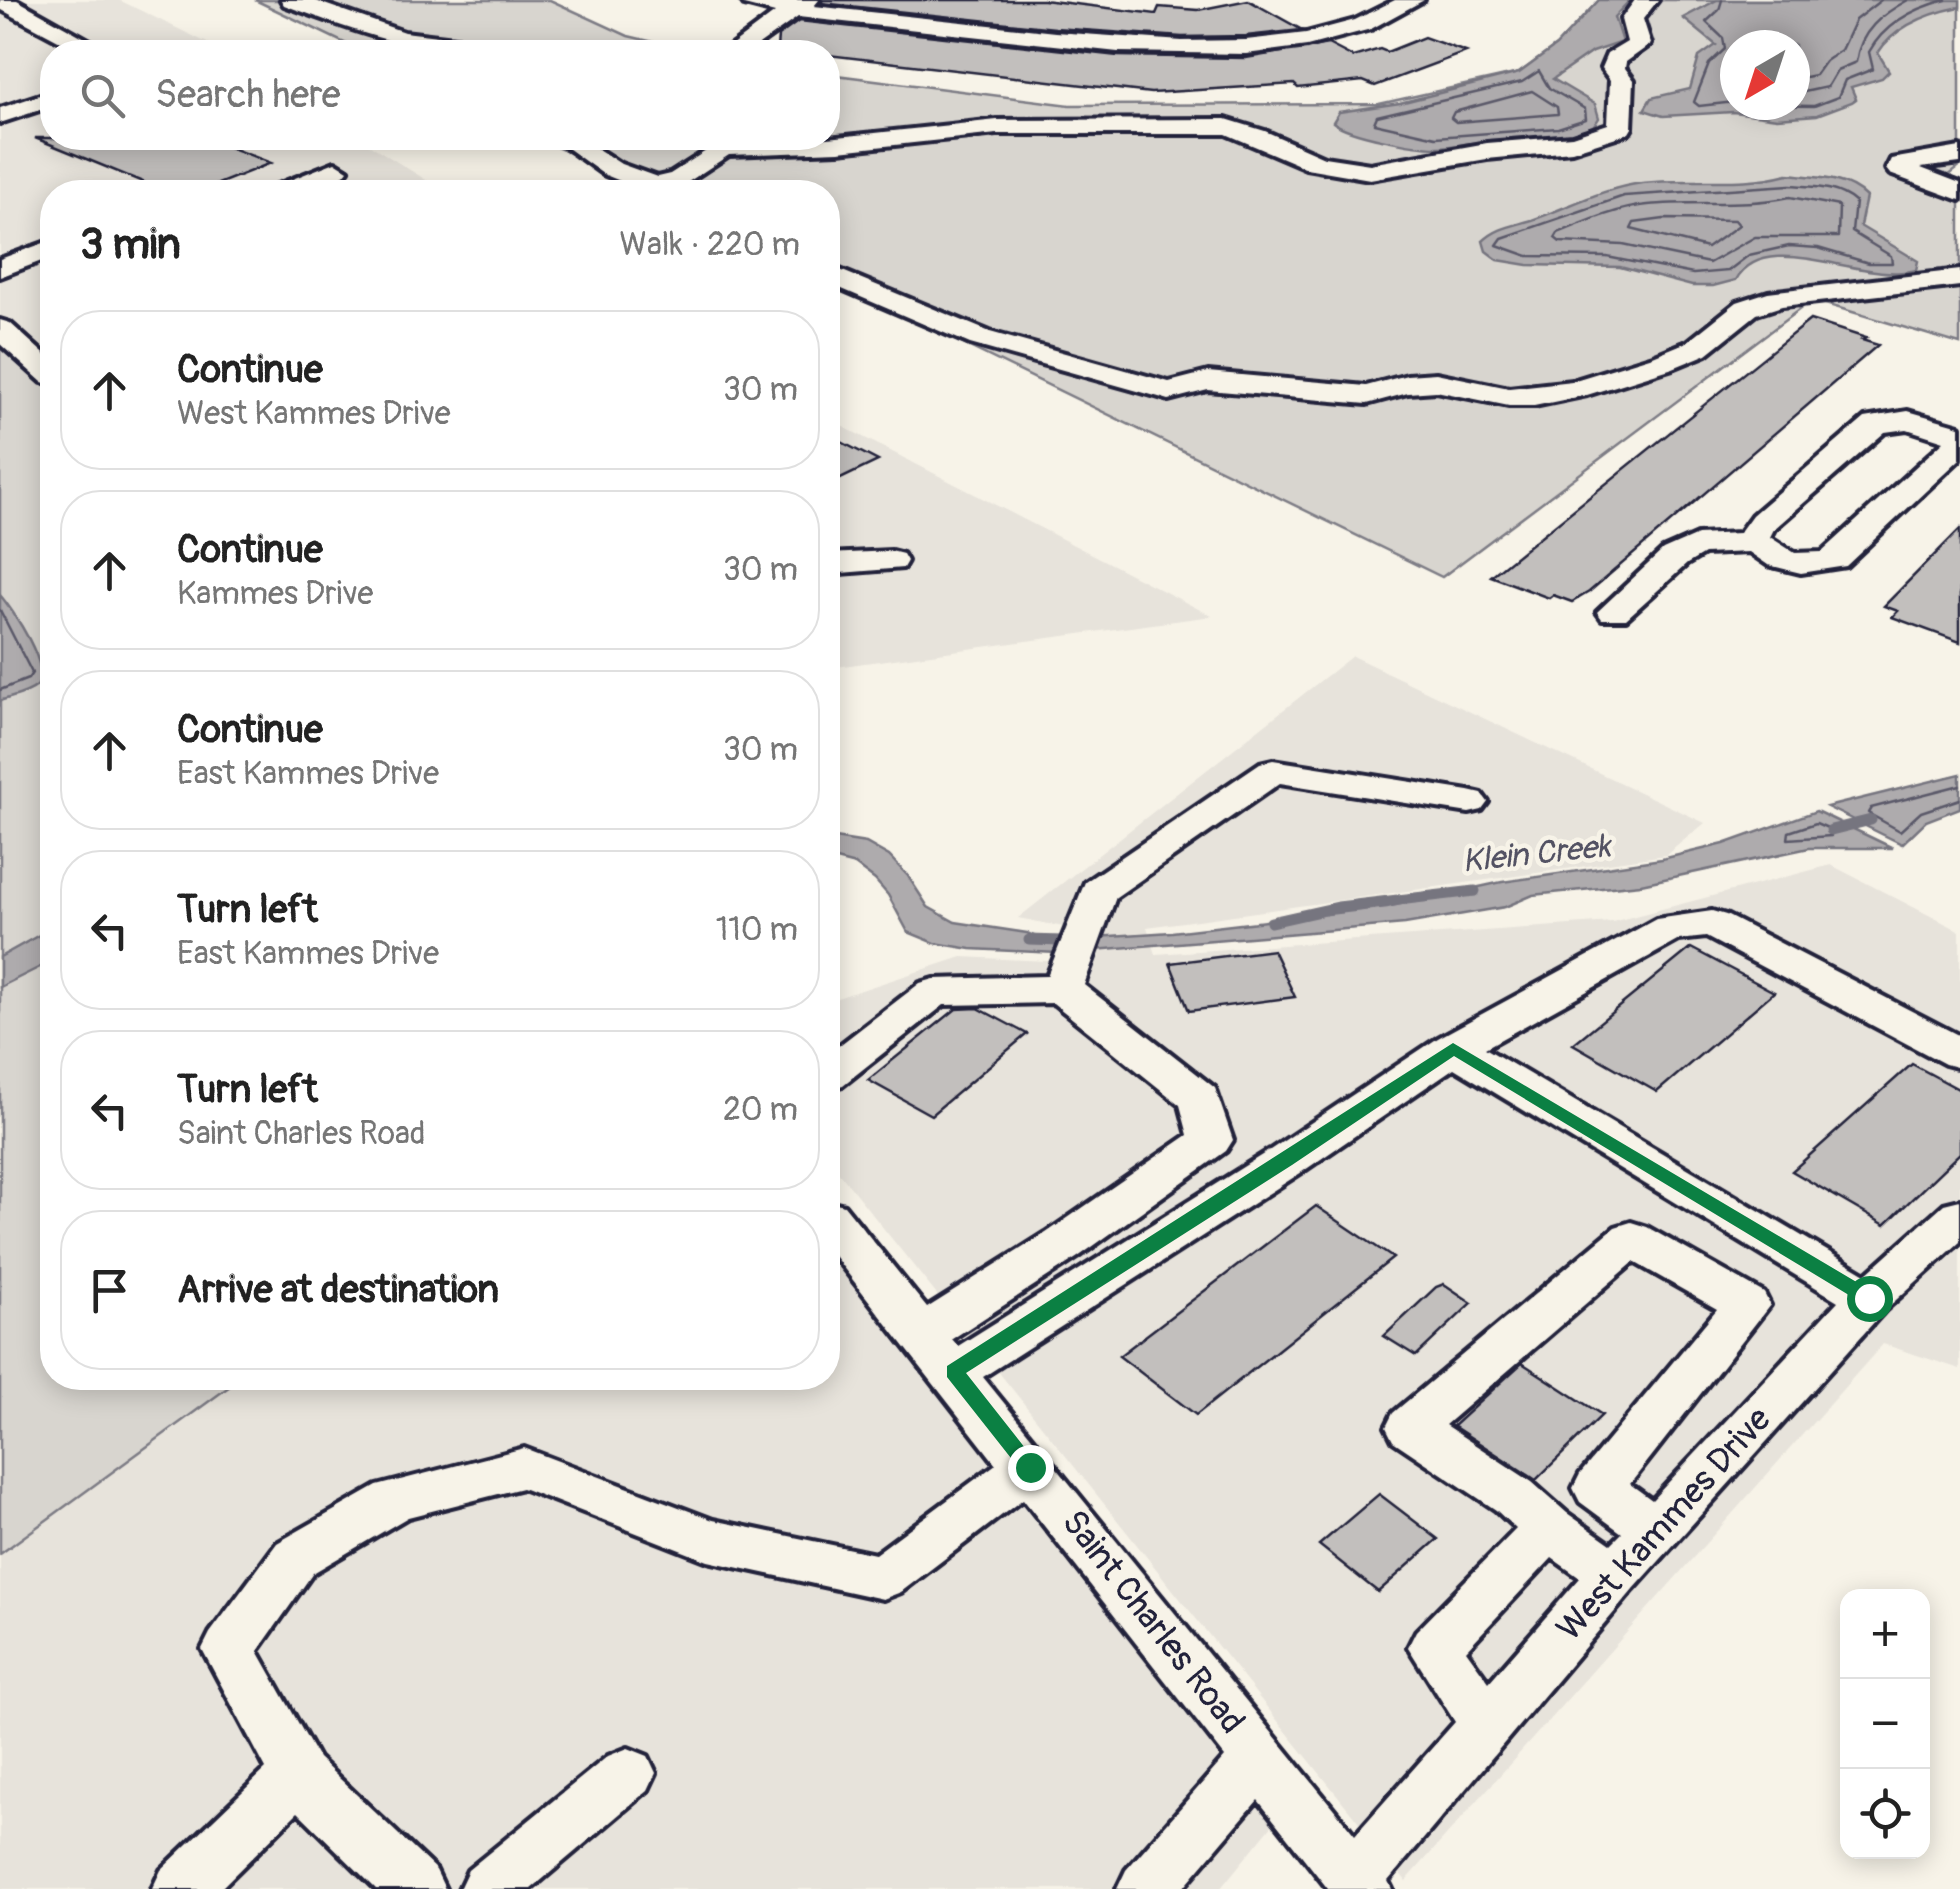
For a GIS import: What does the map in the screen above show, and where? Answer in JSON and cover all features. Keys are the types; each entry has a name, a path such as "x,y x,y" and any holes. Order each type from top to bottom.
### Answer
{"street":[{"path":"0,0 75,40"},
{"path":"292,0 412,40"},
{"path":"752,0 1109,44 1208,48 1330,32 1381,17 1413,0"},
{"path":"840,138 1124,124 1210,125 1250,132 1278,148 1329,167 1376,173 1489,151 1584,143 1620,128 1622,80 1613,68 1615,59 1639,44 1632,19 1647,0"},
{"path":"751,40 802,4"},
{"path":"0,101 40,94"},
{"path":"0,116 40,96"},
{"path":"583,150 612,169 641,180"},
{"path":"677,180 721,150"},
{"path":"1960,155 1916,159 1900,164 1899,169 1960,192"},
{"path":"312,180 335,170"},
{"path":"0,269 40,253"},
{"path":"0,288 40,273"},
{"path":"840,278 980,338 1169,391 1208,381 1367,394 1436,382 1522,397 1577,390 1663,362 1697,348 1747,308 1778,298 1960,278"},
{"path":"0,328 40,365"},
{"path":"1614,612 1675,557 1697,545 1756,542 1770,554 1790,561 1806,564 1834,559 1960,439 1908,420 1876,424 1755,530 1756,542"},
{"path":"840,563 890,561"},
{"path":"1062,989 1099,892 1274,771 1469,802"},
{"path":"937,1353 1269,1172 1453,1048 1670,928 1712,924 1960,1054"},
{"path":"840,1066 934,992 1062,989 1200,1098 1211,1140 1062,1246 937,1353"},
{"path":"1453,1048 1869,1298"},
{"name":"West Kammes Drive","path":"1359,1884 1615,1574 1869,1298 1960,1216"},
{"name":"Saint Charles Road","path":"840,1232 1359,1884"},
{"path":"1615,1574 1550,1528 1514,1496 1410,1427 1631,1239 1747,1305 1598,1488 1655,1530"},
{"path":"416,1889 298,1775 229,1649 295,1558 395,1500 524,1468 708,1540 883,1578 1030,1467"},
{"path":"1488,1726 1435,1647 1550,1528"},
{"path":"1146,1889 1260,1757"},
{"path":"488,1889 628,1774"},
{"path":"181,1889 298,1775"}],"shaded area":[{"path":"0,0 119,0 201,40 40,40 40,150 378,150 426,180 40,180 40,358 0,321"},
{"path":"255,0 550,0 645,40 338,40"},
{"path":"1599,0 1960,0 1960,166 1947,176 1960,180 1960,344 1812,300 1442,577 840,284 840,180 626,180 563,150 840,150 840,76 1070,105 1379,104 1519,73 1556,46"},
{"path":"0,327 40,364 40,1390 225,1390 0,1554"},
{"path":"840,425 1212,616 840,666"},
{"path":"1352,656 1705,823 1666,855 1147,927 1156,954 1612,922 1831,865 1960,931 1960,1369 1883,1344 1406,1881 840,1174 840,997 962,957 1067,962 1069,928 1018,918"},
{"path":"840,1260 1282,1813 1220,1889 0,1889 0,1554 225,1390 840,1390"}],"water":[{"path":"1599,0 1630,0 1614,17 1622,42 1592,52 1553,79 1595,104 1599,118 1579,135 1437,147 1367,136 1333,122 1339,112 1400,103 1519,73 1556,46"},
{"path":"1717,0 1960,0 1960,7 1925,17 1894,35 1878,53 1889,71 1882,78 1851,87 1856,99 1852,102 1817,115 1810,116 1810,30 1720,30 1720,113 1663,116 1644,110 1651,98 1690,89 1699,57 1716,45 1683,18"},
{"path":"1788,174 1830,179 1858,190 1866,197 1860,226 1918,261 1916,270 1895,273 1818,260 1769,258 1750,265 1736,280 1692,286 1620,267 1528,265 1498,260 1486,251 1483,241 1506,228 1628,185 1751,180"},
{"path":"0,595 29,639 40,678 33,689 0,701"},
{"path":"1960,774 1960,808 1926,821 1902,844 1827,807"},
{"path":"1816,811 1893,848 1809,848 1641,884 1533,895 1505,907 1405,924 1058,953 971,949 935,943 908,932 875,880 855,865 840,861 840,839 866,843 889,856 928,907 955,922 1027,933 1055,945 1064,939 1172,932 1387,907 1502,882 1662,859 1724,844"},
{"path":"40,935 40,967 0,987 0,957"}],"building":[{"path":"1043,0 1156,14 1159,7 1198,10 1248,0 1302,30 1182,37 1055,28 821,3"},
{"path":"799,21 1118,56 1246,58 1328,44 1353,57 1380,49 1387,52 1424,37 1466,52 1375,86 1363,81 1298,88 1294,84 1151,93 840,56 840,40 778,40"},
{"path":"64,150 237,150 271,163 228,180 138,180"},
{"path":"1810,320 1878,345 1589,592 1572,602 1553,595 1549,598 1491,576"},
{"path":"840,441 878,461 840,479"},
{"path":"1960,529 1960,642 1892,617 1898,611 1884,606"},
{"path":"1691,948 1774,992 1657,1092 1573,1044"},
{"path":"1273,950 1295,997 1189,1011 1170,963"},
{"path":"978,1008 1027,1034 931,1115 868,1080 956,1009"},
{"path":"1912,1064 1960,1090 1960,1153 1885,1225 1792,1171"},
{"path":"1316,1206 1393,1258 1196,1415 1119,1356"},
{"path":"1444,1284 1472,1303 1416,1356 1384,1336 1436,1287"},
{"path":"1522,1363 1602,1415 1536,1480 1453,1426"},
{"path":"1379,1494 1438,1539 1378,1592 1319,1545"}],"waterway":[{"name":"Klein Creek","path":"1831,830 1871,820"},
{"name":"Klein Creek","path":"1271,922 1338,907 1475,891"},
{"name":"Klein Creek","path":"1029,940 1063,941"}],"route":[{"path":"1030,1467 954,1372 1286,1161 1453,1048 1869,1298"}]}
